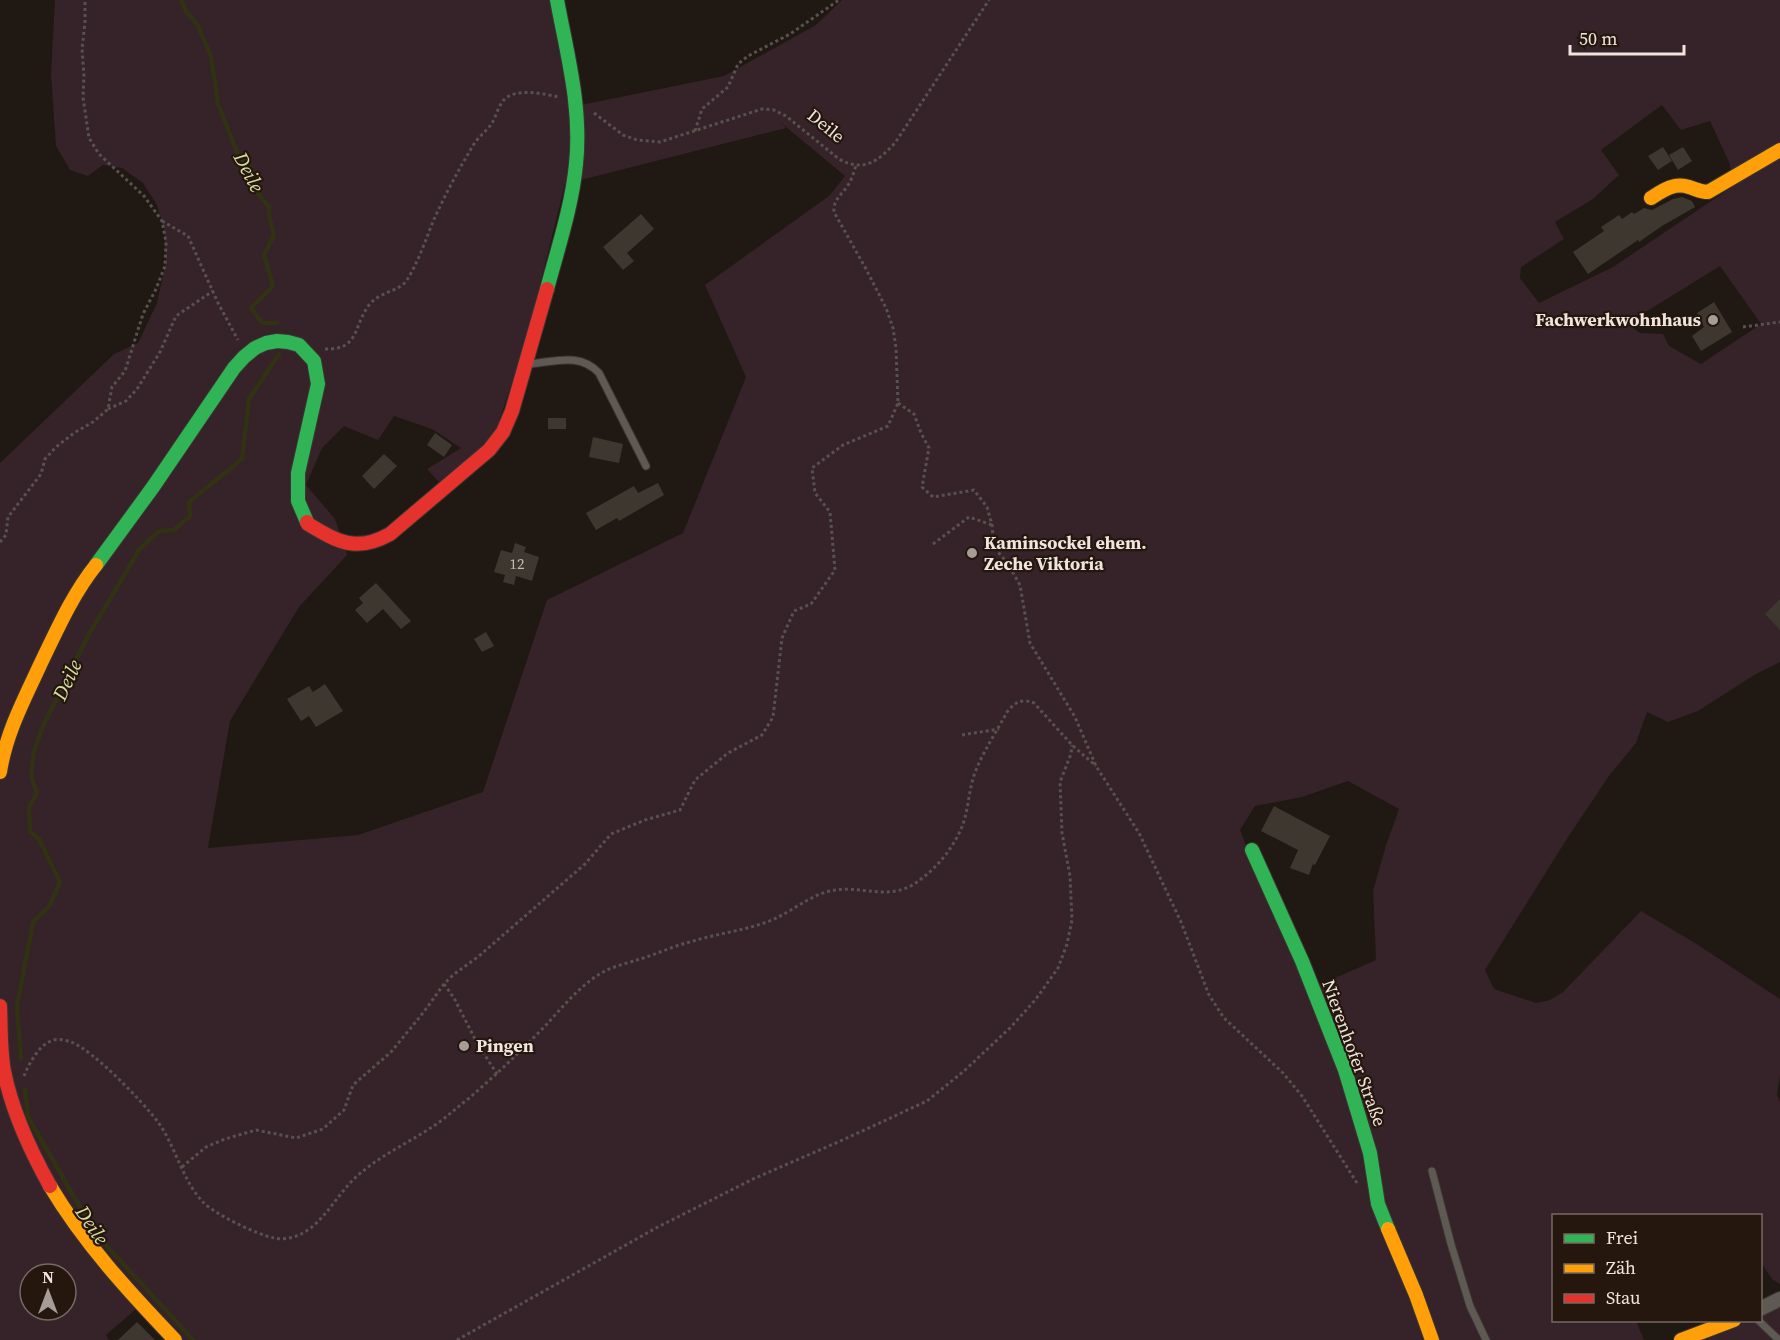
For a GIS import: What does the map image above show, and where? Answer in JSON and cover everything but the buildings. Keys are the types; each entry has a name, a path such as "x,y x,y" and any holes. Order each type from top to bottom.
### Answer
{"street":[{"path":"0,772 5,747 18,710 76,592 161,475 234,368 256,347 266,343 284,341 298,345 314,357 318,379 297,489 298,505 306,520 316,531 339,542 358,544 375,542 390,534 498,440 507,424 526,365 574,178 577,154 576,100 557,0"},
{"path":"1651,198 1674,185 1685,185 1698,192 1708,192 1780,150"},
{"name":"Nierenhofer Straße","path":"1252,850 1302,961 1346,1070 1370,1153 1378,1204 1432,1340"},
{"path":"0,1006 2,1059 10,1097 26,1140 54,1193 89,1244 175,1340"},
{"path":"1762,1309 1780,1299"},
{"path":"1681,1340 1729,1322"}],"lane":[{"path":"526,365 582,360 593,366 599,373 646,466"},
{"path":"1432,1171 1470,1306 1486,1340"},
{"path":"1760,1322 1779,1340"}],"path":[{"path":"85,0 82,50 83,97 89,138 99,154 144,196 162,222 166,243 162,278 143,314 125,371 112,387 108,409"},
{"path":"694,132 702,109 728,87 738,64 748,56 790,34 839,0"},
{"name":"Deile","path":"576,100 623,135 637,140 660,142 762,110 774,110 786,116 839,159 856,165 880,158 895,143 989,0"},
{"path":"314,357 323,349 342,347 347,344 354,337 371,302 380,295 404,284 417,263 435,218 470,151 492,123 499,107 507,97 529,93 576,100"},
{"path":"182,1167 206,1147 256,1130 296,1138 323,1128 344,1110 353,1085 390,1052 444,984 585,864 611,834 645,820 680,810 695,780 728,753 762,735 772,717 782,638 794,610 810,604 835,570 830,512 815,493 812,468 843,445 888,426 898,403 896,348 886,309 834,212 836,199 847,187 856,165"},
{"path":"162,222 188,236 213,291 237,338 248,354"},
{"path":"0,542 6,535 8,517 41,474 45,459 74,433 93,422 108,409 126,401 137,389 160,352 176,316 213,291"},
{"path":"1743,327 1780,322"},
{"path":"898,403 914,414 929,448 922,487 933,497 975,490 987,507 992,525 994,547 1008,564 1020,585 1030,643 1075,717 1096,766 1139,833 1181,922 1201,976 1216,1008 1283,1073 1307,1104 1355,1181 1366,1190 1375,1190"},
{"path":"933,544 969,517 992,525"},
{"path":"10,1097 20,1090 24,1074 45,1045 60,1039 70,1041 103,1065 146,1109 167,1137 191,1185 205,1205 224,1217 273,1238 291,1239 307,1232 354,1179 387,1154 441,1121 497,1074 580,991 607,970 689,942 771,921 828,891 892,892 918,883 947,852 958,836 964,822 977,768 1007,712 1014,704 1027,700 1034,703 1072,745 1096,766"},
{"path":"962,735 999,729"},
{"path":"457,1340 656,1228 753,1179 927,1101 964,1071 1011,1027 1036,999 1058,968 1072,920 1070,876 1062,833 1060,782 1071,754 1072,745"},
{"path":"444,984 497,1074"}],"shaded area":[{"path":"55,0 556,0 576,106 724,76 816,25 842,0 1780,0 1780,662 1756,674 1698,711 1668,722 1647,712 1636,743 1609,776 1568,837 1485,970 1494,989 1536,1003 1550,1000 1563,992 1641,911 1695,943 1780,999 1780,1075 1777,1095 1780,1102 1780,1284 1773,1280 1762,1264 1762,1214 1552,1214 1552,1322 1636,1322 1644,1340 181,1340 136,1309 106,1335 109,1340 0,1340 0,463 114,354 138,343 157,303 166,261 164,228 157,205 143,183 122,168 103,165 88,176 70,170 56,146 51,74","holes":["1662,105 1681,130 1710,121 1729,162 1735,185 1613,267 1539,303 1520,278 1521,267 1564,239 1555,222 1593,199 1619,175 1601,150","780,122 845,176 829,196 705,285 746,377 683,533 547,600 483,792 358,835 208,848 230,721 299,607 347,555 335,519 306,485 322,448 344,426 378,440 394,416 432,429 461,448 427,469 439,482 476,452 496,430 526,340 565,184 786,128","1720,266 1761,324 1701,364 1669,346 1663,334 1640,333 1632,327 1636,318","1348,781 1399,809 1373,891 1376,960 1312,988 1274,917 1240,830 1255,806 1302,797"]},
{"path":"1780,1299 1780,1340 1682,1340 1732,1322 1762,1322 1762,1309"}],"waterway":[{"name":"Deile","path":"181,0 187,13 197,24 211,56 218,104 237,152 251,168 259,195 269,207 274,235 264,255 273,286 251,308 262,323 277,323"},
{"name":"Deile","path":"21,1059 17,1006 33,922 50,905 60,882 39,839 30,832 29,807 37,793 31,776 34,751 43,726 88,636 139,550 159,531 174,530 190,516 189,502 242,459 249,399 279,354"},
{"name":"Deile","path":"25,1089 28,1117 95,1233 193,1340"}],"traffic: fast":[{"path":"547,289 571,195 577,143 575,102 557,0"},
{"path":"96,565 153,487 234,368 255,348 266,343 277,341 299,345 314,361 318,384 298,473 298,501 307,522"},
{"path":"1252,850 1302,961 1345,1070 1370,1153 1378,1204 1388,1229"}],"traffic: slow":[{"path":"1651,198 1669,188 1678,186 1708,192 1780,150"},
{"path":"0,772 11,730 28,691 65,613 96,565"},
{"path":"50,1186 92,1247 175,1340"},
{"path":"1388,1229 1432,1340"},
{"path":"1681,1340 1729,1322"}],"traffic: jam":[{"path":"307,522 329,536 348,543 357,544 378,540 390,534 489,450 503,432 512,411 547,289"},
{"path":"0,1006 2,1055 7,1086 22,1130 50,1186"}],"place":[{"name":"Fachwerkwohnhaus","path":"1713,320"},
{"name":"Kaminsockel ehem. Zeche Viktoria","path":"972,553"},
{"name":"Pingen","path":"464,1046"}]}
